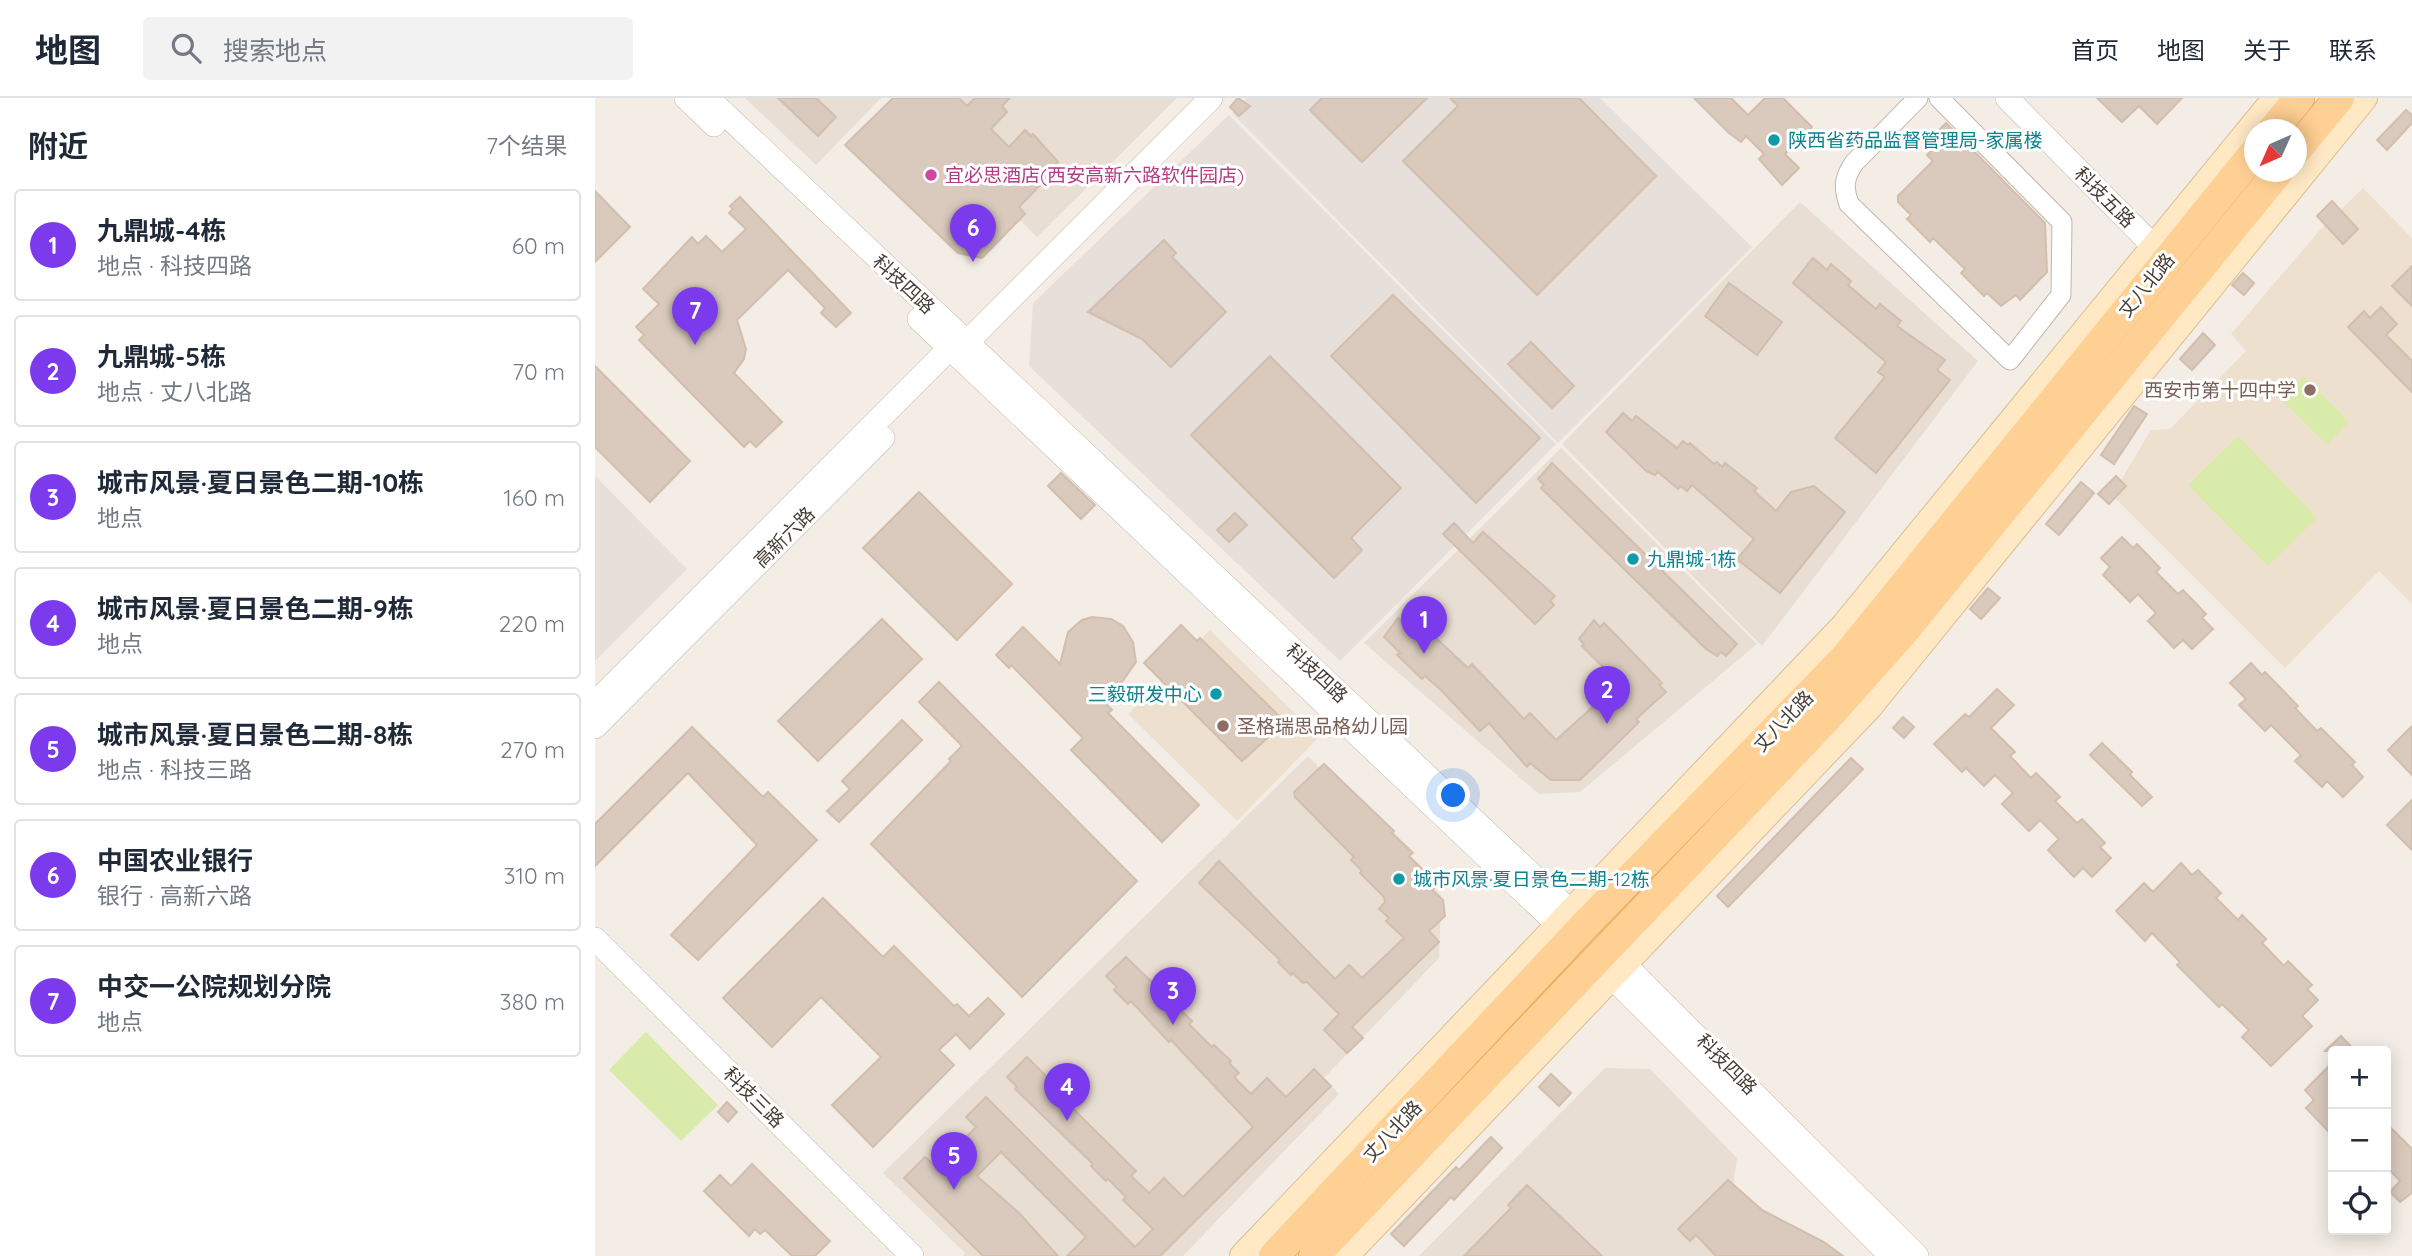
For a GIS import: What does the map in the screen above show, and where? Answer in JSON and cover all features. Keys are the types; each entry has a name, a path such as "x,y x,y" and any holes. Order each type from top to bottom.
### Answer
{"main road":[{"path":"2160,253 2276,98"},
{"path":"2282,119 2299,98"},
{"path":"2307,137 2339,98"},
{"path":"2196,288 2364,98"},
{"name":"丈八北路","path":"1274,1256 1573,926 1845,658 2160,253 2244,164"},
{"name":"丈八北路","path":"1314,1256 1610,963 1904,631 2196,288 2271,182"},
{"path":"1244,1256 1573,926"},
{"path":"1345,1256 1610,963"}],"street":[{"name":"科技四路","path":"686,98 1573,926 1891,1256"},
{"name":"科技四路","path":"708,98 959,350"},
{"name":"高新六路","path":"595,703 959,350 1211,98"},
{"path":"1919,98 1853,163 1846,174 1844,190 1849,204 2010,360 2061,295 2062,222 1940,98"},
{"name":"科技五路","path":"2007,98 2196,288"},
{"name":"高新六路","path":"595,727 959,350"},
{"name":"科技三路","path":"595,939 912,1256"},
{"name":"科技四路","path":"1610,963 1917,1256"}],"shaded area":[{"path":"745,98 881,98 816,165"},
{"path":"899,98 1177,98 1037,237"},
{"path":"1247,98 1600,98 1752,247 1558,443 1232,113"},
{"path":"1229,115 1556,444 1340,661 1029,366 1033,303"},
{"name":"西安市第十四中学","path":"2363,188 2412,238 2412,604 2379,571 2285,668 2112,495 2151,430 2170,429 2246,351 2231,334 2319,231"},
{"path":"1800,202 1978,361 1762,646 1562,444"},
{"path":"1561,448 1757,644 1580,792 1539,794 1364,643"},
{"path":"595,476 687,569 595,661"},
{"name":"圣格瑞思品格幼儿园","path":"1210,630 1319,737 1237,821 1128,714"},
{"path":"1308,756 1441,895 1439,958 1324,1078 1339,1094 1183,1256 963,1256 965,1253 883,1173"},
{"path":"1605,1068 1650,1069 1737,1158 1732,1192 1805,1256 1419,1256"}],"green space":[{"path":"2304,377 2349,422 2327,445 2281,399"},
{"path":"2238,436 2317,518 2268,566 2188,485"},
{"path":"646,1032 718,1105 681,1141 609,1070"}],"building":[{"path":"778,98 816,98 836,117 818,136"},
{"name":"宜必思酒店(西安高新六路软件园店)","path":"893,98 959,98 967,106 975,98 1010,98 1002,106 1007,112 991,129 1009,147 1025,130 1031,136 1033,134 1058,162 1050,170 1053,172 1019,207 1025,214 982,258 958,253 845,145"},
{"path":"1238,98 1250,106 1239,116 1230,107"},
{"path":"1322,98 1427,98 1362,162 1310,110"},
{"path":"1450,98 1579,98 1656,176 1537,295 1403,161 1458,106"},
{"name":"陕西省药品监督管理局-家属楼","path":"1694,98 1731,98 1748,115 1765,98 1783,98 1812,127 1785,154 1799,168 1782,185 1759,159 1764,154 1746,136 1741,142"},
{"path":"2097,98 2182,98 2157,124 2139,106 2122,122"},
{"path":"2406,110 2412,115 2412,123 2387,150 2377,140"},
{"path":"1946,123 2045,223 2047,272 2020,300 2016,295 2001,306 1987,293 1984,296 1961,273 1965,269 1933,238 1930,242 1907,219 1911,215 1898,202 1898,196 1933,161 1927,155 1946,135 1940,129"},
{"path":"595,191 630,227 595,262"},
{"path":"740,197 851,313 836,327 821,313 825,308 788,270 737,320 746,349 744,359 734,373 782,422 756,447 750,441 744,447 639,340 644,335 636,327 659,304 643,289 692,237 698,244 706,236 722,252 746,229 729,213 733,209 730,206"},
{"path":"2332,201 2358,229 2343,244 2317,216"},
{"path":"1164,240 1176,253 1172,257 1226,312 1171,367 1142,339 1088,312"},
{"path":"1813,258 1827,270 1831,264 1851,281 1848,285 1876,309 1880,304 1901,321 1897,326 1945,360 1937,370 1950,380 1876,473 1835,438 1885,377 1878,372 1886,362 1793,283"},
{"path":"2412,266 2412,306 2392,286"},
{"path":"2243,273 2254,283 2244,295 2232,285"},
{"path":"1729,283 1782,322 1757,355 1705,316"},
{"path":"1393,295 1540,438 1476,503 1331,356"},
{"path":"2381,307 2397,324 2386,335 2412,361 2412,392 2348,327 2364,311 2370,318"},
{"path":"2203,333 2215,345 2192,370 2180,359"},
{"path":"1531,342 1574,386 1552,408 1508,364"},
{"path":"1270,356 1401,488 1351,538 1362,550 1334,578 1191,435"},
{"path":"595,366 690,461 650,502 595,447"},
{"path":"2134,406 2147,414 2114,464 2101,455"},
{"path":"1623,413 1632,421 1636,416 1677,448 1683,441 1688,445 1690,443 1714,464 1717,462 1722,467 1725,463 1757,488 1754,491 1776,511 1791,492 1814,486 1845,512 1780,593 1737,559 1754,539 1692,485 1687,491 1681,486 1678,489 1658,472 1655,475 1646,471 1606,432"},
{"name":"九鼎城-1栋","path":"1552,463 1737,644 1726,656 1721,652 1717,656 1706,649 1541,488 1544,485 1538,479"},
{"path":"1061,473 1095,505 1081,519 1048,486"},
{"path":"2116,476 2126,486 2109,504 2098,494"},
{"path":"2081,482 2094,493 2059,535 2046,524"},
{"path":"919,492 1012,584 957,640 863,548"},
{"path":"1235,513 1247,525 1229,542 1217,530"},
{"path":"1454,523 1473,543 1483,532 1555,596 1550,601 1554,605 1535,624 1443,534"},
{"path":"2122,537 2133,548 2137,544 2160,568 2156,572 2178,594 2183,590 2206,614 2202,618 2213,629 2192,649 2183,640 2174,648 2148,621 2156,613 2138,594 2130,602 2103,575 2110,567 2101,558"},
{"path":"1988,588 2000,598 1981,619 1970,609"},
{"path":"1092,617 1111,619 1123,626 1133,642 1136,662 1122,682 1095,693 1112,710 1108,713 1199,805 1162,842 1071,750 1083,738 1011,665 1009,668 996,655 1023,627 1060,664 1068,632 1082,620"},
{"path":"1398,618 1416,633 1423,626 1468,668 1472,664 1524,719 1530,713 1556,740 1596,704 1616,680 1582,646 1584,644 1579,639 1594,620 1600,627 1604,623 1615,634 1662,683 1659,685 1666,692 1636,719 1639,722 1580,780 1551,780 1530,763 1527,767 1489,723 1480,731 1440,689 1425,676 1422,679 1397,655 1400,653 1384,637"},
{"path":"882,619 922,659 818,761 778,721"},
{"name":"三毅研发中心","path":"1181,625 1197,641 1200,638 1285,722 1242,761 1144,663"},
{"path":"2251,663 2262,675 2265,672 2298,706 2295,708 2317,731 2321,728 2355,762 2352,765 2363,777 2343,797 2327,781 2322,787 2295,761 2301,755 2271,725 2265,731 2239,705 2246,699 2230,683"},
{"path":"939,682 1137,881 1022,997 871,844 951,761 949,759 962,746 919,702"},
{"path":"1997,689 2014,705 1991,728 2015,752 2010,756 2031,778 2036,773 2060,797 2055,801 2077,823 2082,819 2105,843 2100,847 2111,858 2092,877 2083,868 2074,877 2048,850 2059,839 2040,820 2029,831 2002,804 2013,793 1995,775 1984,786 1966,768 1962,772 1934,744 1965,714 1969,717"},
{"path":"1903,717 1914,727 1904,738 1893,728"},
{"path":"902,720 922,740 839,822 827,811 850,789 842,781"},
{"path":"2412,726 2412,775 2388,750"},
{"path":"692,727 763,797 768,792 817,840 698,960 671,935 757,845 688,773 595,866 595,824"},
{"path":"2102,743 2132,772 2130,775 2152,797 2142,806 2090,755"},
{"path":"1851,758 1863,769 1728,907 1717,896"},
{"name":"城市风景·夏日景色二期-12栋","path":"1324,764 1394,831 1392,833 1413,853 1409,856 1438,885 1432,890 1443,900 1445,916 1429,931 1439,942 1352,1027 1363,1038 1347,1053 1324,1030 1339,1014 1307,982 1303,983 1293,973 1291,975 1278,962 1280,960 1199,883 1219,861 1335,979 1349,965 1362,978 1404,938 1386,921 1389,918 1379,909 1385,902 1384,897 1360,873 1362,871 1351,860 1354,857 1295,797 1294,792"},
{"path":"2412,800 2412,850 2387,825"},
{"path":"2181,863 2192,875 2198,870 2221,893 2216,898 2238,920 2242,915 2266,939 2262,943 2284,966 2288,961 2312,985 2307,989 2318,1000 2302,1016 2312,1026 2271,1066 2242,1037 2249,1030 2222,1004 2219,1007 2177,965 2180,962 2152,933 2145,941 2116,911 2144,883 2153,892"},
{"path":"823,898 883,957 894,946 954,1006 957,1004 969,1016 988,998 1004,1014 970,1049 956,1034 939,1050 954,1065 873,1147 832,1105 881,1057 821,997 772,1047 723,998"},
{"path":"1126,957 1192,1021 1189,1024 1212,1047 1214,1045 1231,1061 1229,1063 1239,1073 1234,1077 1251,1094 1267,1078 1286,1097 1314,1069 1331,1086 1160,1256 1067,1256 1086,1237 1001,1152 977,1176 1019,1213 1058,1256 983,1256 904,1178 925,1157 933,1164 945,1152 949,1155 976,1127 966,1117 986,1097 1135,1247 1153,1229 1123,1200 1126,1197 1108,1179 1106,1181 1091,1166 1093,1164 1015,1089 1017,1087 1007,1077 1027,1057 1051,1081 1048,1084 1136,1171 1131,1176 1149,1193 1164,1178 1183,1197 1253,1127 1171,1040 1169,1042 1131,1001 1128,1004 1114,990 1117,987 1106,976"},
{"path":"2341,1036 2350,1046 2330,1046"},
{"path":"2328,1067 2328,1131 2306,1108 2314,1100 2305,1090"},
{"path":"1551,1074 1571,1093 1559,1106 1539,1087"},
{"path":"727,1102 737,1112 728,1122 718,1112"},
{"path":"2391,1128 2412,1149 2412,1193 2400,1202 2391,1191 2400,1181 2391,1171"},
{"path":"1491,1137 1502,1148 1454,1200 1451,1197 1404,1246 1391,1234 1456,1167 1459,1170"},
{"path":"752,1164 830,1241 815,1256 792,1256 765,1230 760,1234 755,1229 749,1236 704,1191 720,1175 731,1186"},
{"path":"1728,1180 1762,1210 1824,1242 1843,1256 1716,1256 1696,1235 1690,1241 1678,1229"},
{"path":"1527,1185 1602,1256 1464,1256 1511,1208 1508,1205"}],"place":[{"name":"陕西省药品监督管理局-家属楼","path":"1774,140"},
{"name":"宜必思酒店(西安高新六路软件园店)","path":"931,175"},
{"name":"中国农业银行","path":"973,262"},
{"name":"中交一公院规划分院","path":"695,345"},
{"name":"西安市第十四中学","path":"2310,390"},
{"name":"九鼎城-1栋","path":"1633,559"},
{"name":"九鼎城-4栋","path":"1424,654"},
{"name":"三毅研发中心","path":"1216,694"},
{"name":"九鼎城-5栋","path":"1607,724"},
{"name":"圣格瑞思品格幼儿园","path":"1223,726"},
{"name":"城市风景·夏日景色二期-12栋","path":"1399,879"},
{"name":"城市风景·夏日景色二期-10栋","path":"1173,1025"},
{"name":"城市风景·夏日景色二期-9栋","path":"1067,1121"},
{"name":"城市风景·夏日景色二期-8栋","path":"954,1190"}]}
